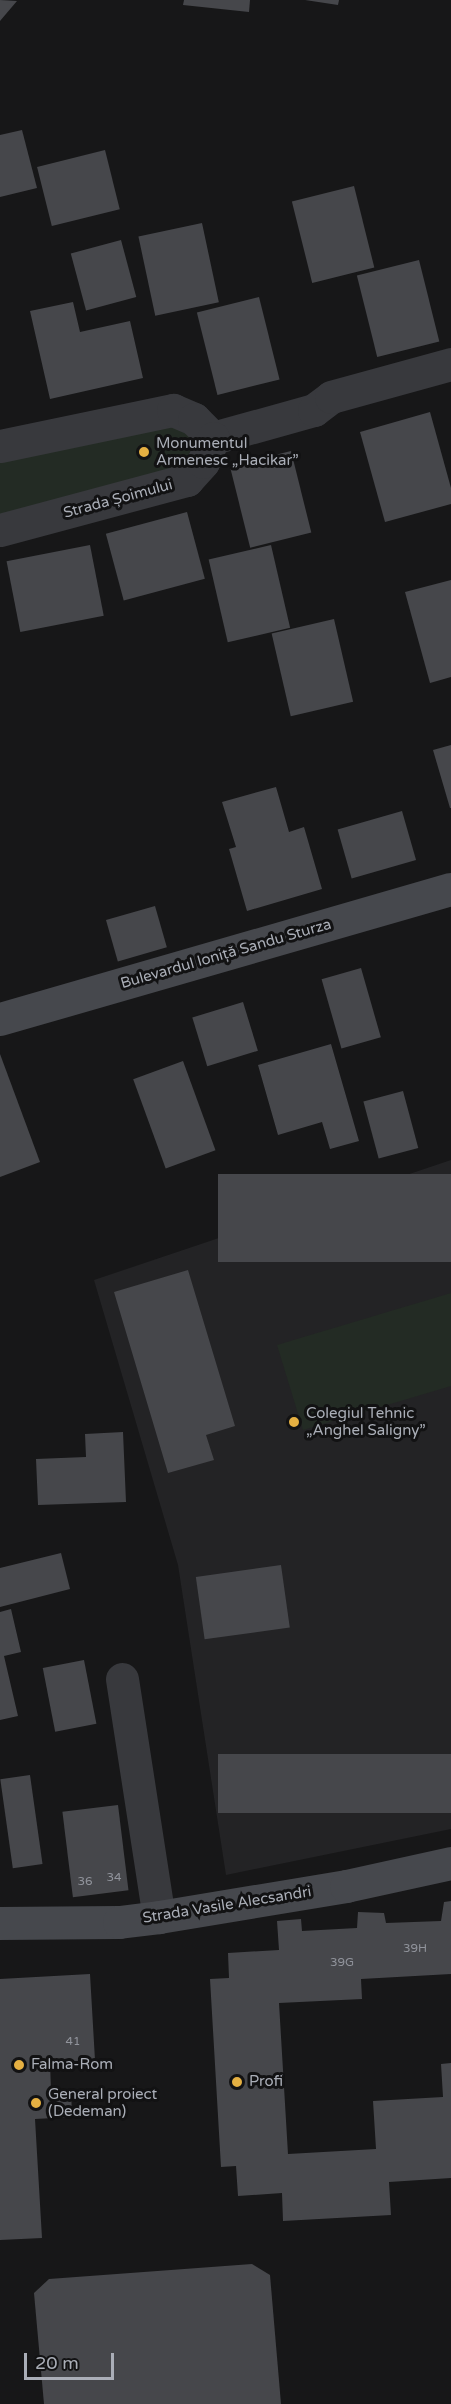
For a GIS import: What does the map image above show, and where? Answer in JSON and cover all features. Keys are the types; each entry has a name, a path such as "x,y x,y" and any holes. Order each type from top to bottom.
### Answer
{"street":[{"path":"0,446 160,410 185,413 213,438 314,410 331,397 451,364"},
{"name":"Strada Șoimului","path":"0,530 187,480 203,462 213,438"},
{"name":"Bulevardul Ioniță Sandu Sturza","path":"0,1019 451,889"},
{"path":"122,1679 159,1917"},
{"name":"Strada Vasile Alecsandri","path":"0,1923 119,1922 159,1917 451,1863"}],"shaded area":[{"path":"171,421 191,437 193,445 183,468 0,516 0,462"},
{"name":"Colegiul Tehnic „Anghel Saligny”","path":"451,1160 451,1829 226,1875 178,1565 94,1280"},
{"path":"451,1293 451,1386 303,1430 277,1345"}],"building":[{"path":"0,0 17,1 0,21"},
{"path":"184,0 250,0 249,12 183,5"},
{"path":"305,0 339,0 338,5"},
{"path":"22,130 37,188 0,197 0,135"},
{"path":"105,150 120,209 52,226 37,167"},
{"path":"354,186 374,268 312,283 292,201"},
{"path":"202,223 219,302 155,316 138,237"},
{"path":"121,240 136,297 86,310 71,253"},
{"path":"419,260 439,342 377,357 357,275"},
{"path":"259,297 280,379 217,395 197,312"},
{"path":"73,302 80,332 130,321 143,378 50,399 30,311"},
{"path":"430,412 451,488 451,504 385,522 360,432"},
{"path":"291,451 311,533 250,548 230,466"},
{"path":"187,512 205,579 124,600 106,534"},
{"path":"90,545 104,616 20,632 7,561"},
{"path":"271,545 290,628 228,642 209,559"},
{"path":"451,580 451,677 430,683 405,592"},
{"path":"334,619 353,702 291,716 272,633"},
{"path":"451,745 451,808 450,808 433,750"},
{"path":"276,787 289,832 304,827 322,889 247,911 229,849 236,847 222,802"},
{"path":"402,811 416,860 352,878 338,829"},
{"path":"155,906 167,947 118,961 106,920"},
{"path":"361,968 381,1037 341,1049 322,979"},
{"path":"243,1002 258,1051 207,1066 192,1017"},
{"path":"331,1044 359,1141 330,1149 322,1122 278,1135 258,1065"},
{"path":"0,1054 40,1162 0,1177"},
{"path":"183,1061 215,1150 166,1168 133,1079"},
{"path":"403,1091 418,1148 379,1159 363,1102"},
{"path":"218,1174 451,1174 451,1262 218,1262"},
{"path":"188,1270 235,1426 206,1435 214,1460 168,1473 114,1292"},
{"path":"123,1432 126,1502 38,1505 36,1459 86,1457 85,1434"},
{"path":"61,1553 70,1589 0,1607 0,1568"},
{"path":"281,1565 290,1627 205,1639 196,1577"},
{"path":"11,1609 21,1652 4,1656 18,1716 0,1720 0,1612"},
{"path":"84,1660 96,1724 55,1732 43,1668"},
{"path":"218,1754 451,1754 451,1813 218,1813"},
{"path":"30,1775 43,1864 13,1868 0,1779"},
{"path":"118,1805 128,1890 73,1897 62,1812"},
{"path":"451,1901 451,1974 361,1979 362,1999 279,2003 288,2154 376,2149 373,2101 443,2097 441,2064 451,2063 451,2178 389,2182 391,2215 283,2221 282,2193 238,2196 236,2166 221,2167 210,1979 229,1978 228,1953 279,1950 277,1921 301,1919 302,1931 357,1928 358,1912 384,1913 386,1923 441,1921 444,1902"},
{"name":"General proiect (Dedeman)","path":"90,1974 95,2060 50,2063 51,2090 71,2089 72,2117 35,2119 42,2238 0,2240 0,1979"},
{"path":"252,2264 270,2275 281,2404 44,2404 34,2293 49,2279"}],"place":[{"name":"Monumentul Armenesc „Hacikar”","path":"144,452"},
{"name":"Colegiul Tehnic „Anghel Saligny”","path":"294,1422"},
{"name":"Falma-Rom","path":"19,2065"},
{"name":"Profi","path":"237,2082"},
{"name":"General proiect (Dedeman)","path":"36,2103"}]}
